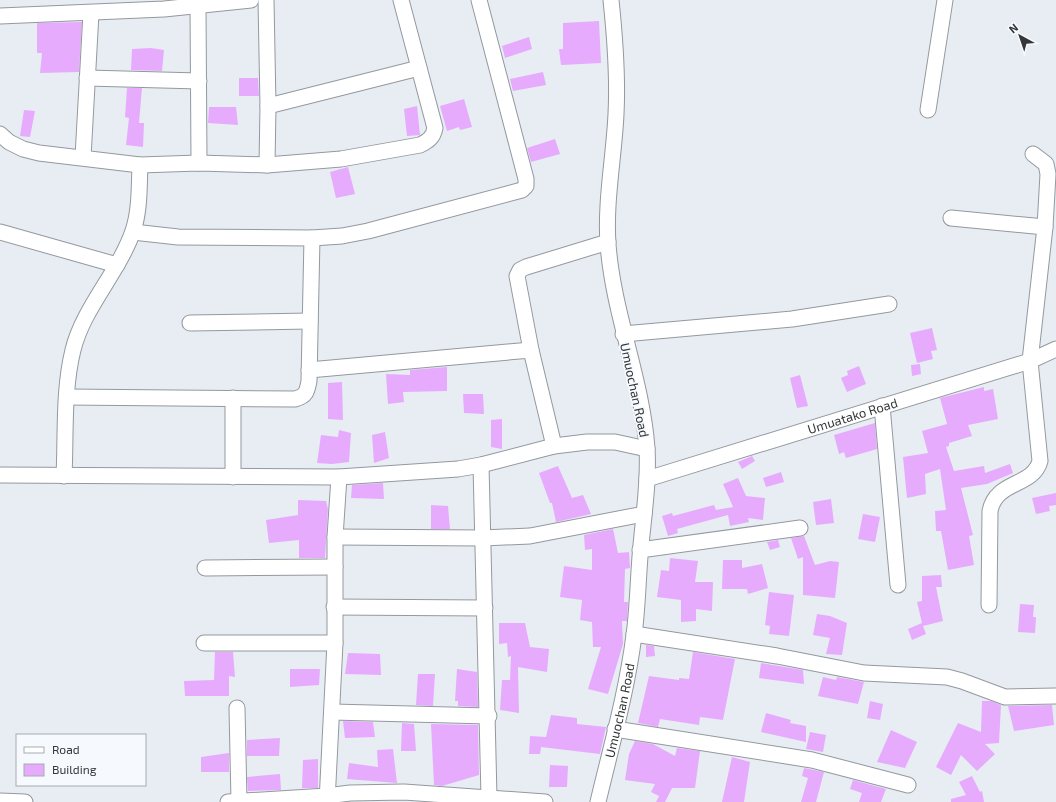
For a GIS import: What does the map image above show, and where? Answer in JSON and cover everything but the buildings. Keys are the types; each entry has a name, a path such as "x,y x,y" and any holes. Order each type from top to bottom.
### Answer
{"street":[{"path":"0,16 91,12 164,5 198,7 251,0"},
{"path":"266,0 268,106 267,165"},
{"path":"0,134 9,142 23,149 39,153 84,157 140,165 199,163 267,165 341,159 420,145 428,141 434,135 435,128 401,0"},
{"path":"133,232 178,237 312,238 342,236 368,231 522,190 526,186 479,0"},
{"name":"Umuochan Road","path":"598,802 615,729 634,634 647,478 647,449 644,419 610,266 608,242 617,78 611,0"},
{"path":"928,110 945,0"},
{"path":"198,7 199,163"},
{"path":"84,157 91,12"},
{"path":"268,106 419,68"},
{"path":"87,78 199,80"},
{"path":"989,605 990,511 992,502 1002,490 1033,473 1038,467 1040,461 1030,361 1045,228 1048,174 1046,164 1034,154"},
{"path":"64,476 67,397 73,350 80,329 117,265 133,232 137,216 140,165"},
{"path":"951,218 1045,228"},
{"path":"0,232 117,265"},
{"path":"67,397 295,399 302,397 307,392 309,370 312,238"},
{"path":"554,446 517,276 520,270 608,242"},
{"path":"624,334 792,319 889,304"},
{"path":"190,323 310,321"},
{"name":"Umuatako Road","path":"647,478 1030,361 1056,349"},
{"path":"309,370 532,350"},
{"path":"233,398 233,477"},
{"path":"882,406 898,585"},
{"path":"0,475 339,477 458,469 481,465 554,446 587,442 616,442 647,449"},
{"path":"481,465 489,797"},
{"path":"327,799 335,643 335,537 339,477"},
{"path":"335,537 483,538 530,536 644,514"},
{"path":"640,550 800,528"},
{"path":"205,568 335,567"},
{"path":"334,606 485,608"},
{"path":"634,634 777,656 864,673 947,677 1005,697 1056,696"},
{"path":"204,643 335,643"},
{"path":"237,708 239,802"},
{"path":"332,712 488,716"},
{"path":"615,729 812,760 908,785"},
{"path":"228,802 327,799 350,793 404,797 489,797 545,802"},
{"path":"0,801 25,802"}]}
